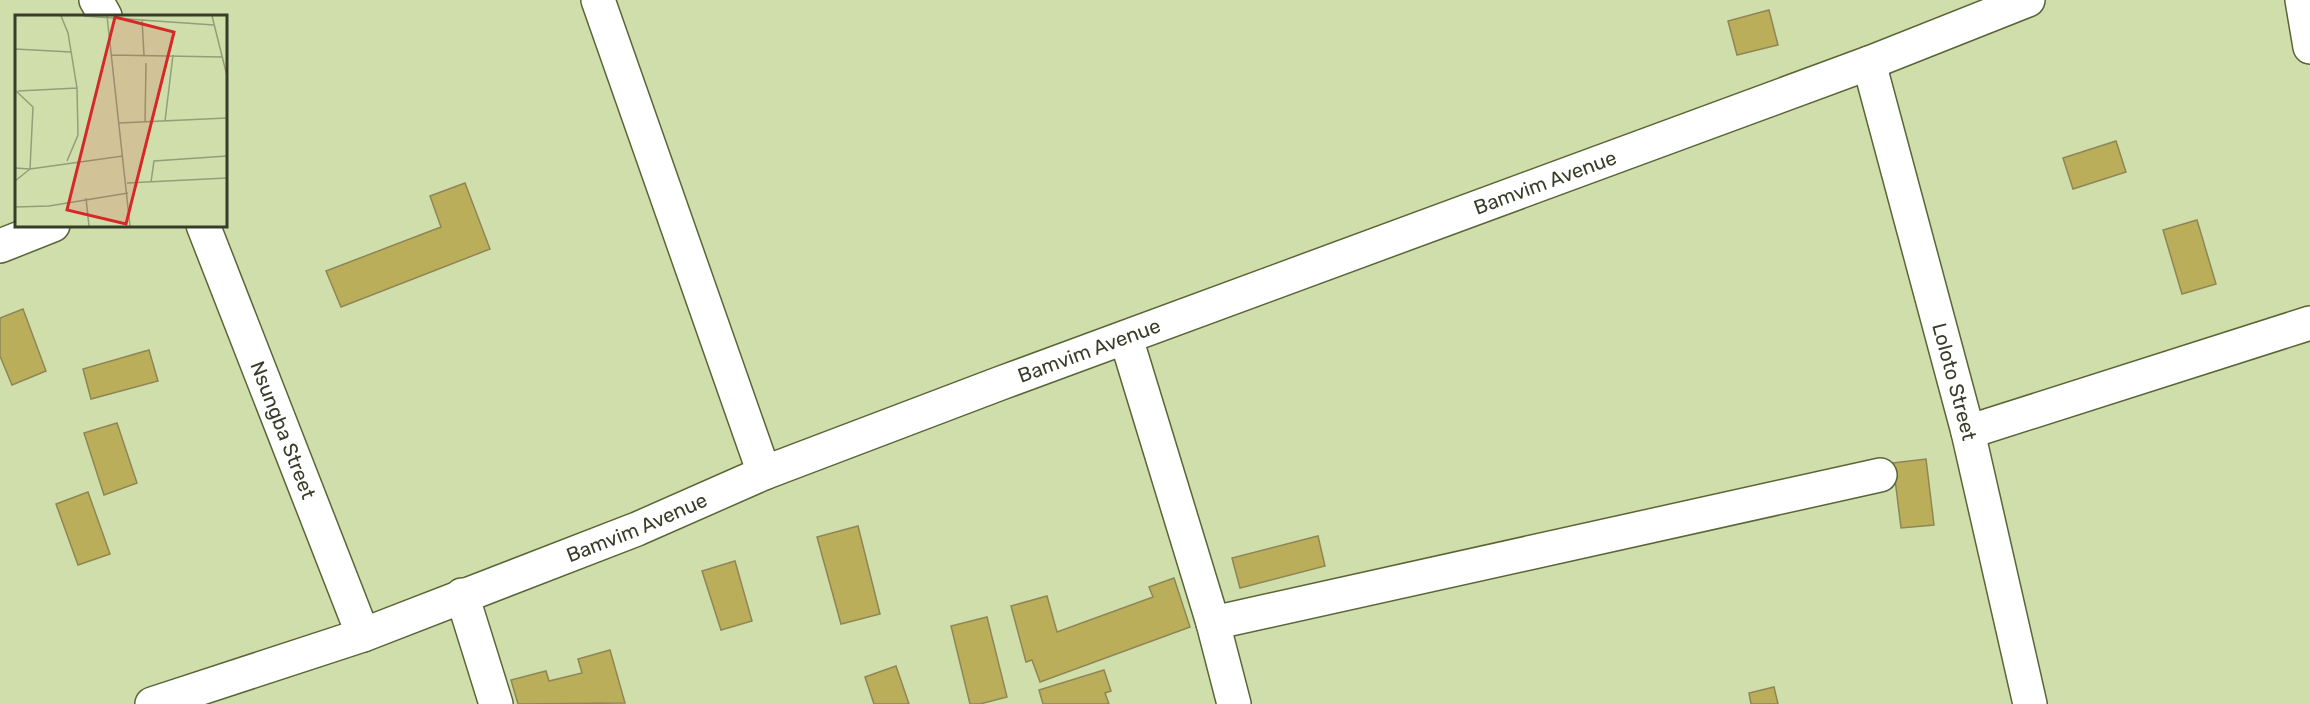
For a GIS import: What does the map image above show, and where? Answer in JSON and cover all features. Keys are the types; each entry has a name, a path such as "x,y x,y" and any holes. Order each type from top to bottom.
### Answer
{"street":[{"path":"96,0 104,15"},
{"path":"598,0 764,473"},
{"name":"Bamvim Avenue","path":"152,704 363,635 637,529 764,473 1869,63 2028,0"},
{"path":"2302,0 2310,47"},
{"name":"Loloto Street","path":"1869,63 1968,432 2030,704"},
{"path":"0,246 50,226"},
{"name":"Nsungba Street","path":"203,226 363,635"},
{"path":"1968,432 2310,323"},
{"path":"1126,338 1213,624 1234,704"},
{"path":"1213,624 1880,475"},
{"path":"462,595 496,704"}],"building":[{"path":"1769,10 1778,45 1737,55 1728,21"},
{"path":"2116,141 2126,172 2073,189 2063,158"},
{"path":"465,183 490,249 341,307 326,271 441,227 430,196"},
{"path":"2197,220 2216,284 2182,294 2163,230"},
{"path":"23,309 46,371 12,385 0,356 0,318"},
{"path":"149,350 158,381 91,399 83,369"},
{"path":"117,423 137,483 104,495 84,433"},
{"path":"1926,459 1934,525 1901,528 1893,463"},
{"path":"88,492 110,554 78,565 56,504"},
{"path":"858,526 880,614 841,624 817,537"},
{"path":"1318,536 1325,566 1240,588 1232,558"},
{"path":"735,561 752,621 721,630 702,571"},
{"path":"1174,578 1190,627 1040,682 1032,660 1026,662 1011,606 1047,596 1057,632 1153,597 1149,587"},
{"path":"987,617 1007,697 980,704 970,704 951,626"},
{"path":"610,650 625,703 518,704 511,680 546,671 549,681 582,673 578,659"},
{"path":"896,666 909,704 874,704 865,677"},
{"path":"1104,670 1111,691 1105,693 1109,704 1043,704 1039,690"},
{"path":"1774,687 1778,704 1751,704 1749,693"}]}
